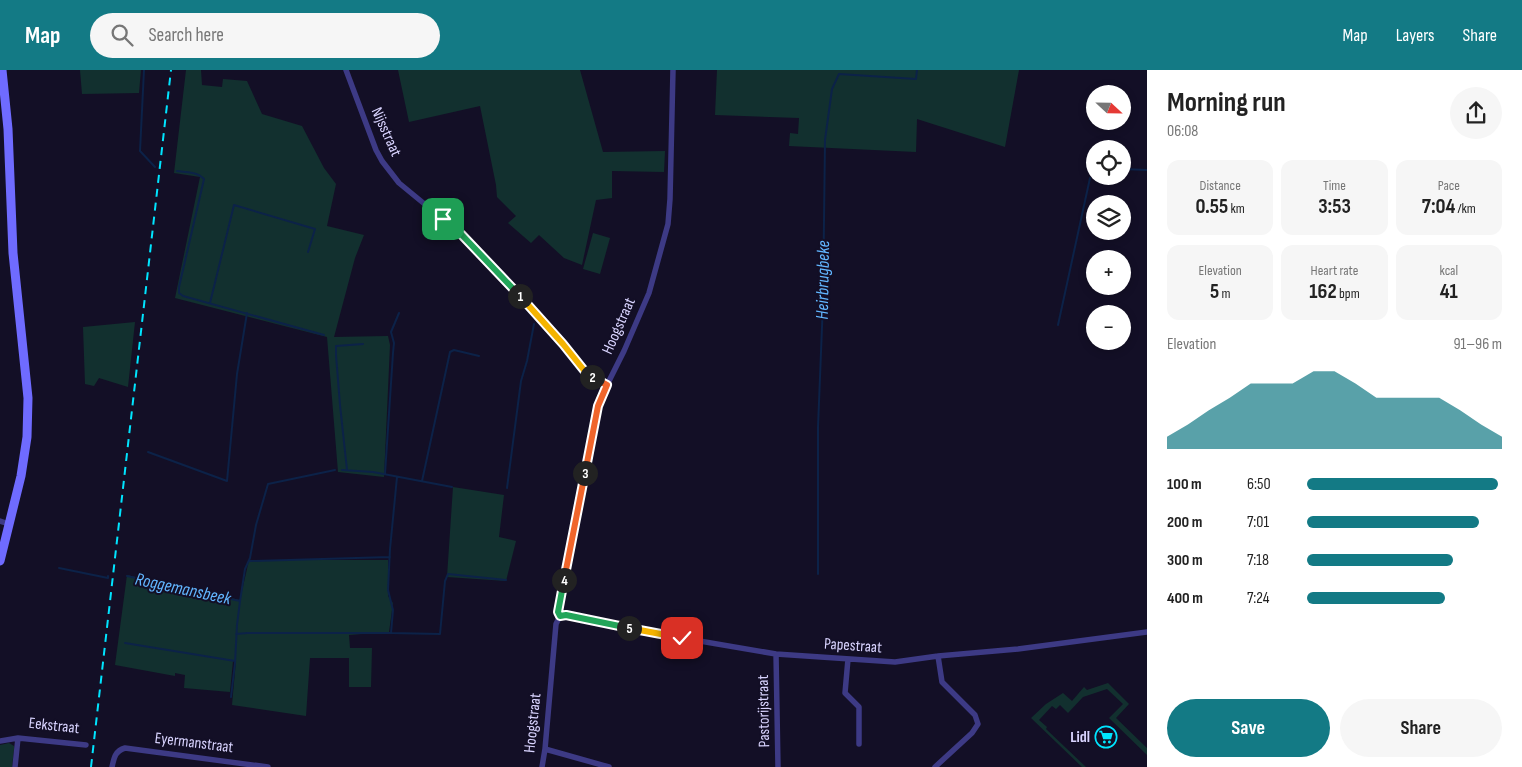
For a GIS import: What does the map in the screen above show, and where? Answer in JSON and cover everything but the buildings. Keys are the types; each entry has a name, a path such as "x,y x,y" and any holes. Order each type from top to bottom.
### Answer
{"street":[{"path":"0,561 4,523 21,476 28,416 28,398 12,252 8,129 2,70"},
{"name":"Nijsstraat","path":"346,70 376,150 392,175 399,183 461,234 536,312 587,374 607,385"},
{"name":"Hoogstraat","path":"542,767 556,624 560,616 558,612 598,406 624,351 648,293 668,224 673,70"},
{"name":"Papestraat","path":"560,616 566,615 776,654 895,662 1018,649 1147,632"},
{"name":"Pastorijstraat","path":"776,654 778,767"},
{"path":"935,767 978,724 975,715 942,682 938,656"},
{"path":"848,659 845,693 859,707 859,744"},
{"name":"Eekstraat","path":"0,741 18,738 86,745"},
{"name":"Eekstraat","path":"15,767 18,738"},
{"name":"Eyermanstraat","path":"112,767 114,755 125,748 268,767"},
{"path":"545,749 609,767"}],"green space":[{"path":"80,70 141,70 139,93 82,94"},
{"path":"186,70 201,70 202,85 222,87 223,79 247,81 262,114 302,126 324,168 336,184 327,226 364,235 355,258 334,337 388,336 390,345 384,477 338,472 327,337 175,298 200,177 174,173"},
{"path":"398,70 580,70 603,152 665,151 664,172 612,171 612,198 596,200 582,265 564,258 539,235 531,243 508,223 516,216 497,197 480,106 409,122"},
{"path":"717,70 1019,70 1005,147 917,119 916,152 789,146 790,133 798,134 799,118 715,115"},
{"path":"593,233 610,238 600,274 583,269"},
{"path":"135,322 128,387 99,378 94,386 85,384 83,327"},
{"path":"453,487 504,495 499,537 516,541 506,581 447,577"},
{"path":"249,560 388,560 388,596 393,603 389,632 349,635 350,648 372,648 371,687 349,687 349,658 310,658 306,716 232,705 236,660 233,661 230,692 184,688 185,675 175,673 175,676 115,665 127,575 240,600"},
{"path":"1108,683 1129,704 1116,718 1147,748 1147,755 1109,718 1123,704 1107,689 1083,697 1068,713 1060,705 1056,709 1052,706 1039,720 1086,767 1082,767 1031,718 1046,704 1063,693 1072,701 1084,687 1087,690"},
{"path":"9,743 14,746 12,767 0,767 0,745"}],"waterway":[{"path":"144,70 140,151 155,167"},
{"name":"Heirbrugbeke","path":"818,574 818,427 823,302 825,140 832,89 839,74 916,79 917,70"},
{"path":"1131,169 1147,170"},
{"path":"177,171 195,174 204,179 179,293 183,296 324,335"},
{"path":"1058,325 1088,185"},
{"path":"210,303 234,205 315,229 308,252"},
{"path":"148,452 227,481 237,374 247,313"},
{"path":"385,474 394,343 391,332 399,313"},
{"path":"507,488 521,381 534,324"},
{"path":"347,470 336,346 363,344"},
{"path":"422,481 450,352 454,350 479,356"},
{"path":"231,697 237,625 245,569 250,558 256,525 268,484 335,470"},
{"path":"342,470 373,472 452,487"},
{"path":"397,477 388,590 393,610 391,633 440,634 445,581 448,574 506,580"},
{"path":"250,561 390,557"},
{"name":"Roggemansbeek","path":"59,568 108,578 108,576"},
{"name":"Roggemansbeek","path":"127,576 240,601"},
{"path":"236,634 391,633"},
{"path":"125,643 235,661"}],"railway":[{"path":"91,767 171,70"}],"place":[{"name":"Lidl","path":"1106,737"}],"route":[{"path":"443,219 461,234 536,312 587,374 607,385 598,406 558,612 560,616 566,615 682,638"}]}
